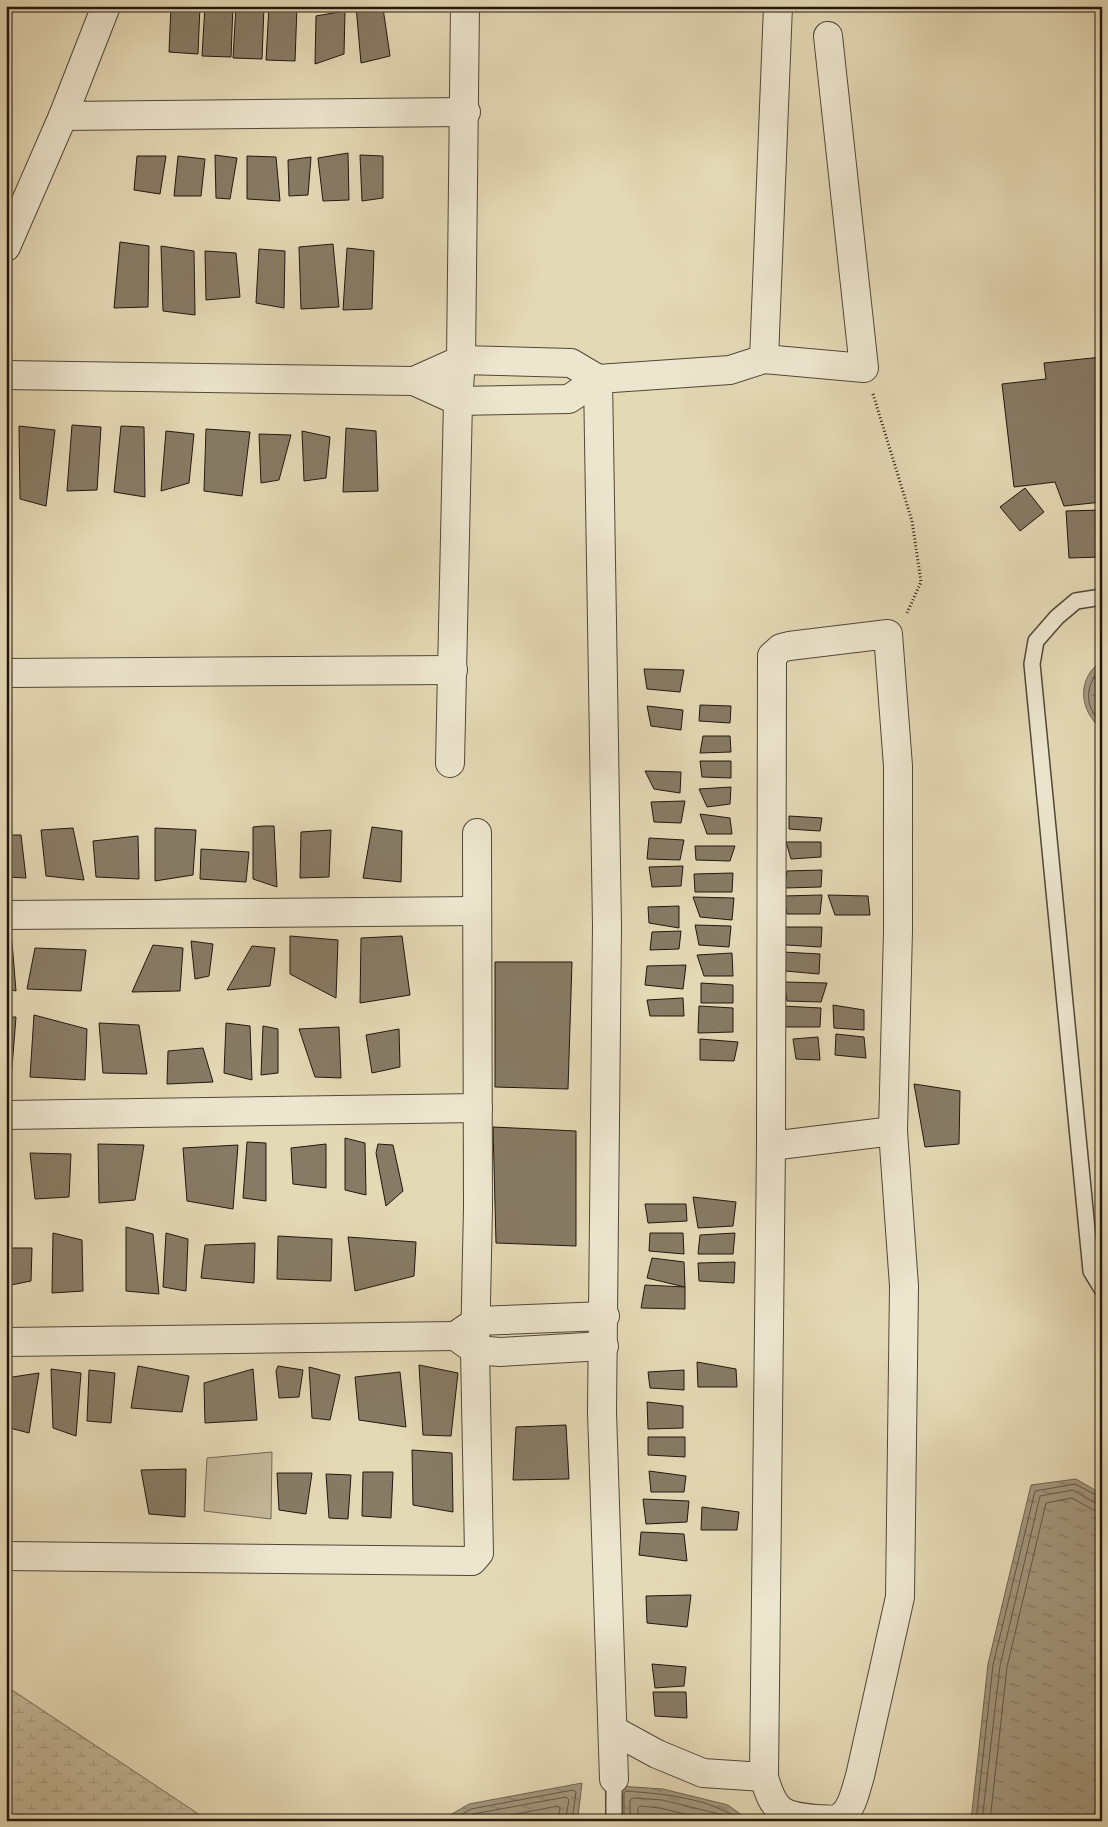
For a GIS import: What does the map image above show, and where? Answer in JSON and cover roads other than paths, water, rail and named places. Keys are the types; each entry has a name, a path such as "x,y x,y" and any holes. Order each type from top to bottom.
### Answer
{"street":[{"path":"6,247 63,116 106,6"},
{"path":"450,763 466,112 465,6"},
{"path":"764,359 778,6"},
{"path":"6,375 414,381 458,401 568,399 598,379 730,370 764,359 864,368 828,36"},
{"path":"63,116 466,112"},
{"path":"414,381 461,360 571,363 598,379"},
{"path":"598,379 608,926 605,1316 602,1412 614,1786"},
{"path":"888,634 898,766 898,931 893,1130 904,1286 900,1597 860,1776 850,1804 844,1815 834,1820 792,1817 784,1814 769,1796 764,1777 772,1146 772,656 781,648 789,646 888,634"},
{"path":"6,673 453,670"},
{"path":"6,1556 472,1561 479,1553 469,1335 478,1108 477,833"},
{"path":"6,915 477,912"},
{"path":"6,1115 478,1108"},
{"path":"772,1146 893,1130"},
{"path":"6,1342 469,1335 605,1316"},
{"path":"469,1335 500,1352 604,1346"},
{"path":"613,1730 657,1754 704,1773 764,1777"}],"lane":[{"path":"1102,597 1076,600 1057,617 1036,641 1032,664 1091,1271 1102,1289"},
{"path":"614,1786 614,1821"}],"water":[{"path":"1102,661 1102,729 1094,722 1089,713 1084,695 1088,676"},
{"path":"1102,765 1102,826 1096,766"},
{"path":"1076,1479 1102,1494 1102,1821 971,1821 988,1664 1031,1485"},
{"path":"582,1783 576,1821 440,1821 469,1804"},
{"path":"619,1786 663,1789 728,1805 750,1821 619,1821"}]}
